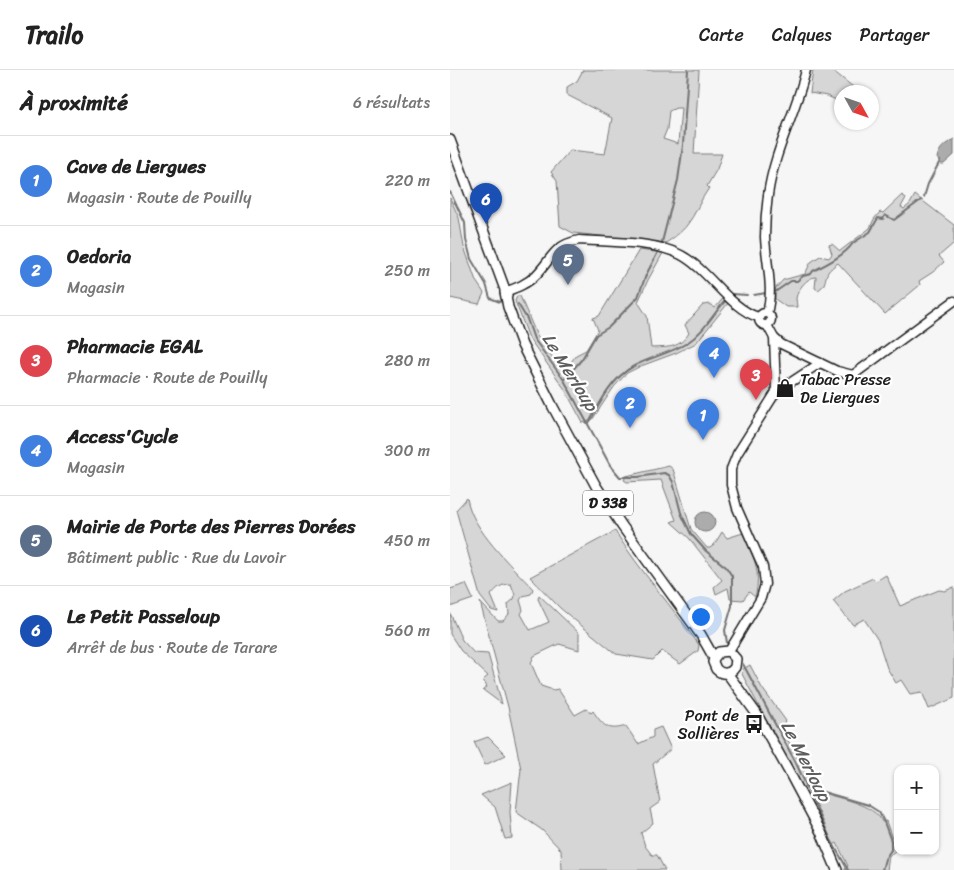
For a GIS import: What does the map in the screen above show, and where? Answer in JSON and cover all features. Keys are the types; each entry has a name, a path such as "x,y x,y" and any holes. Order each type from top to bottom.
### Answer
{"main road":[{"name":"D 338","path":"450,140 531,361 554,407 596,486 622,526 701,635 721,653"},
{"path":"721,653 736,659 730,672 723,673 716,669 713,662 721,653"},
{"path":"730,672 756,713 821,832 837,870"}],"street":[{"path":"767,313 770,303 770,289 765,237 771,178 798,100 806,70"},
{"path":"505,292 528,282 562,245 580,240 656,246 681,255 694,264 746,312 758,317"},
{"path":"767,325 774,338 781,344 837,371 853,375 954,301"},
{"path":"758,317 760,314 767,313"},
{"path":"767,313 771,319 767,325"},
{"path":"758,317 762,325 767,325"},
{"path":"774,338 776,392"},
{"path":"721,653 761,598 765,584 763,567 732,494 731,469 738,454 776,392 820,362"}],"shaded area":[{"path":"583,70 699,70 694,154 722,154 717,169 707,186 709,188 690,221 685,228 666,243 573,233 560,226 557,181 551,172 570,150 605,154 612,118 567,95 567,87 577,81","holes":["681,108 678,144 663,139 667,129 669,111"]},
{"path":"813,70 832,70 851,85 834,85 834,99 810,93"},
{"path":"954,139 954,155 944,164 941,164 937,158 939,152"},
{"path":"902,195 906,198 901,207 904,209 910,204 915,195 954,225 954,243 939,256 944,262 919,281 920,285 885,314 838,263 828,272 824,284 818,290 815,288 816,277 809,279 803,284 796,298 797,307 786,307 775,299 775,289 783,280 805,274 811,262 820,256 829,258 832,254 829,245 832,244 840,251 870,228 880,212 883,213"},
{"path":"450,198 459,218 464,247 476,281 484,293 479,304 450,298"},
{"path":"639,250 663,253 638,302 647,316 651,348 673,346 681,342 689,333 685,325 703,305 710,304 715,308 725,296 729,302 696,343 627,373 614,387 592,420 583,423 564,388 529,338 515,301 517,296 520,296 537,336 565,371 576,355 586,350 598,330 593,318 599,316"},
{"path":"669,466 673,469 691,529 707,548 714,545 722,532 727,538 743,533 757,571 755,597 749,592 743,600 730,599 728,588 716,594 714,587 722,580 689,538 671,522 676,520 661,480 627,482 624,480 626,476"},
{"path":"467,498 470,510 484,535 533,589 531,594 523,596 520,600 523,610 521,614 530,630 549,622 538,599 539,595 579,633 579,650 559,644 534,656 531,663 541,686 553,690 558,689 575,715 586,709 591,713 593,711 610,728 626,726 638,744 653,737 653,730 661,727 671,749 653,764 660,802 650,809 653,823 641,833 645,846 652,855 657,855 665,870 562,870 561,850 542,830 516,812 521,769 508,707 480,602 498,621 503,621 509,614 508,604 514,599 515,595 511,584 495,590 491,595 498,612 491,610 480,596 456,510"},
{"path":"705,512 712,515 715,522 712,529 705,532 698,529 695,522 698,515"},
{"path":"615,531 699,645 698,651 680,664 662,651 653,660 616,654 560,608 530,577"},
{"path":"886,575 900,606 939,590 945,591 954,587 954,698 929,709 922,692 910,694 901,680 896,683 887,668 878,640 864,619 853,625 833,601 845,591 873,578 876,581"},
{"path":"466,584 473,599 450,607 450,589"},
{"path":"450,613 462,640 474,653 488,654 502,704 483,690 487,687 483,680 488,676 461,651 450,634"},
{"path":"750,665 762,688 786,721 781,727 802,767 810,766 815,775 809,779 816,791 863,806 872,810 882,822 886,821 894,844 894,852 889,856 887,870 844,870 848,866 837,843 832,846 742,674 743,669"},
{"path":"488,737 506,755 485,765 474,742"},
{"path":"512,782 510,812 512,838 505,839 495,807 481,795"}],"waterway":[{"path":"662,242 678,180 683,145 688,70"},
{"path":"924,197 928,184 940,161"},
{"name":"Le Merloup","path":"450,192 465,223 466,240 471,259 486,284 490,298 500,302"},
{"path":"775,292 791,281 797,281 803,276 811,274 841,255 853,243 870,232 878,218 883,219 885,215 894,220 921,200"},
{"path":"564,380 582,359 596,335 609,327 638,297 646,275 658,252"},
{"path":"754,295 766,293"},
{"path":"730,297 732,294 747,295"},
{"path":"589,423 613,383 626,371 647,360 674,350 693,339 726,300"},
{"name":"Le Merloup","path":"518,304 527,319 534,339 564,380 610,465 620,477 638,477 664,473 669,475 673,482 681,513 691,534 706,551 726,567 732,576 732,606 725,630 727,643"},
{"name":"Le Merloup","path":"743,664 796,763 831,840 848,870"},
{"path":"806,787 868,805 879,812 891,841 891,850 885,859 882,870"}],"place":[{"name":"Le Petit Passeloup","path":"486,224"},
{"name":"Mairie de Porte des Pierres Dorées","path":"568,285"},
{"name":"Access'Cycle","path":"714,378"},
{"name":"Tabac Presse De Liergues","path":"785,388"},
{"name":"Pharmacie EGAL","path":"756,400"},
{"name":"Oedoria","path":"630,428"},
{"name":"Cave de Liergues","path":"703,440"},
{"name":"Pont de Sollières","path":"754,724"}]}
